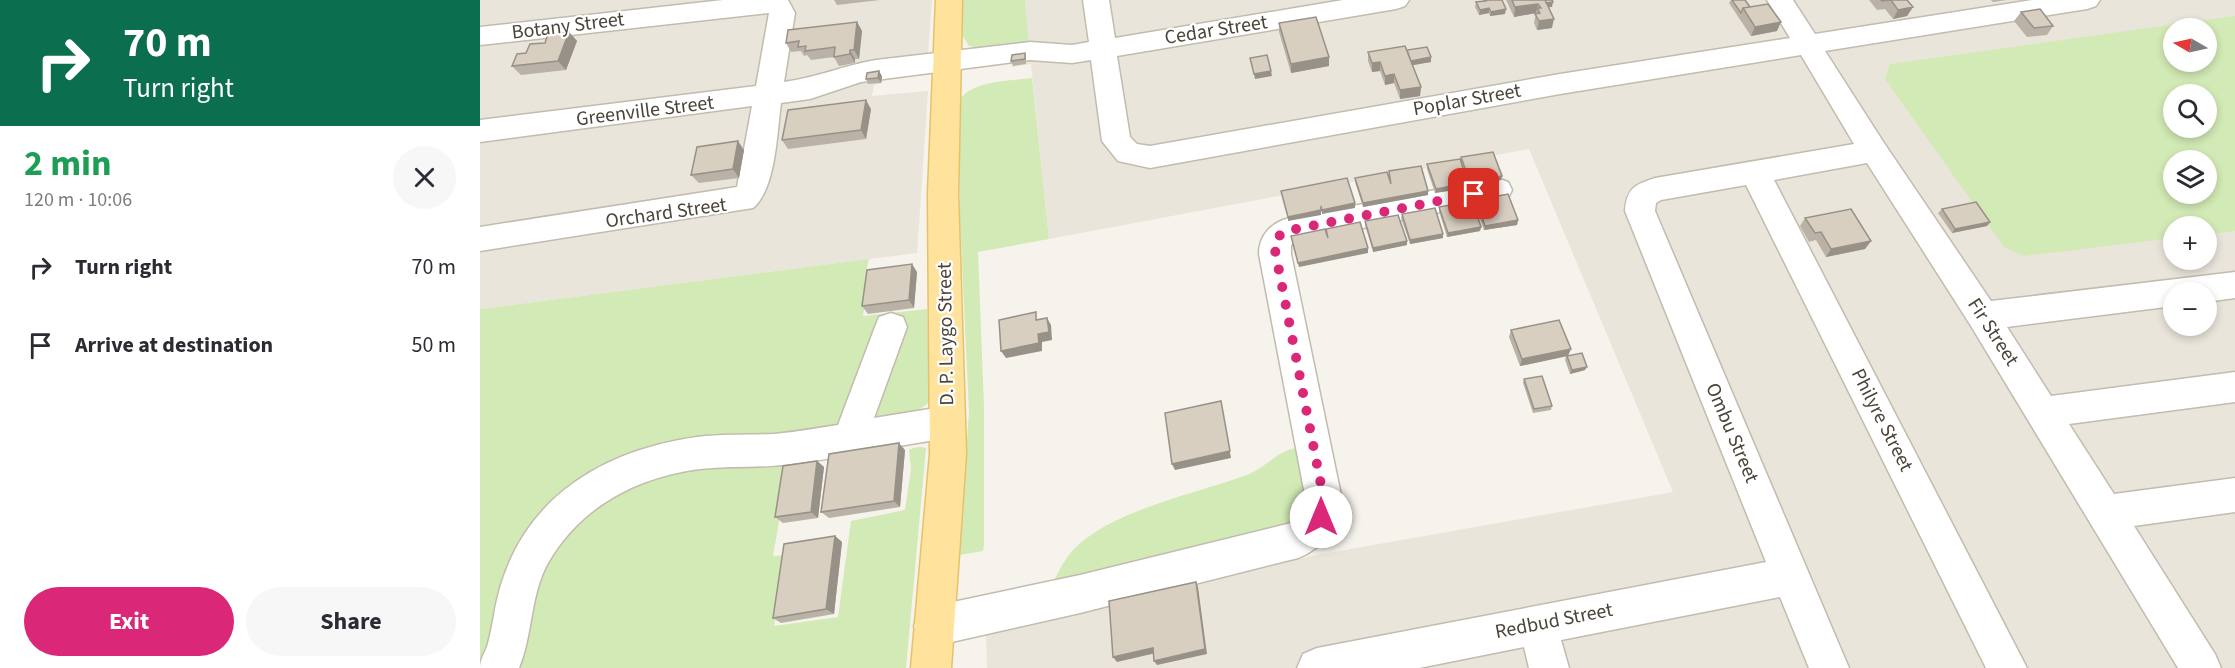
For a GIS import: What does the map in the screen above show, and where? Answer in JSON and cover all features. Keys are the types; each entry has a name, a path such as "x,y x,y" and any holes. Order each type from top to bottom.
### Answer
{"main road":[{"name":"D. P. Laygo Street","path":"931,668 948,422 942,193 949,0"}],"street":[{"path":"1096,0 1102,49"},
{"name":"Cedar Street","path":"945,71 1039,68 1072,54 1396,0"},
{"name":"Fir Street","path":"1780,0 1874,151 1983,316 2107,512 2201,668"},
{"name":"Poplar Street","path":"1102,49 1116,141 1128,153 1150,157 1560,84 1808,45 1947,10 2087,0"},
{"name":"Botany Street","path":"480,36 778,5 782,13 768,95"},
{"name":"Greenville Street","path":"480,131 810,89 873,90 945,71"},
{"name":"Orchard Street","path":"480,239 742,200 748,195 754,182 768,95"},
{"path":"1755,172 1874,151"},
{"name":"Ombu Street","path":"1755,172 1655,190 1641,197 1640,211 1829,668"},
{"name":"Philyre Street","path":"1755,172 2007,668"},
{"path":"934,626 1080,594 1298,540 1307,535 1321,517 1323,495 1274,245 1279,236 1286,231 1497,190"},
{"path":"2217,287 2235,285"},
{"path":"1983,316 2163,294"},
{"path":"852,436 861,404 891,327"},
{"path":"2043,412 2235,387"},
{"path":"498,668 508,644 521,579 536,548 558,520 601,484 627,470 661,459 726,451 772,450 948,422"},
{"path":"2107,512 2235,495"},
{"name":"Redbud Street","path":"1322,667 1792,576"},
{"path":"1537,624 1549,668"}],"shaded area":[{"path":"480,0 932,0 928,54 883,75 882,83 874,85 872,96 928,91 917,253 480,309"},
{"path":"1025,0 2235,0 2235,668 987,668 986,633 1199,580 1317,555 1673,492 1529,149 1049,239 1031,64 1012,67 1012,59 1030,56"}],"green space":[{"path":"963,0 1025,0 1029,43 979,48 969,46 962,35"},
{"path":"2235,16 2235,231 2217,233 2217,216 2163,216 2163,239 2024,256 2004,247 1885,79 1890,64 2163,26 2163,72 2217,72 2217,19"},
{"path":"1032,78 1049,239 978,252 984,407 984,545 983,551 959,555 969,412 960,220 958,103 963,95 980,86"},
{"path":"869,259 866,272 870,275 863,316 927,309 930,401 905,416 887,421 794,436 773,556 786,555 774,626 838,617 851,521 905,510 911,469 909,450 918,447 926,448 906,668 480,668 480,309"},
{"path":"1296,448 1312,496 1298,523 1062,589 1054,581 1073,550 1089,536 1108,525 1154,505 1251,473 1283,453"}],"building":[{"path":"1502,0 1506,9 1491,12 1489,8 1480,10 1476,2"},
{"path":"1512,0 1545,0 1554,19 1539,21 1535,14 1540,13 1537,8 1541,8 1538,4 1515,7"},
{"path":"1732,0 1745,0 1750,7 1743,8 1741,13"},
{"path":"1891,0 1907,0 1913,7 1898,10"},
{"path":"1768,4 1781,22 1755,27 1743,8"},
{"path":"2040,9 2053,26 2034,28 2021,12"},
{"path":"1316,17 1329,57 1291,64 1279,23"},
{"path":"857,22 854,50 850,50 850,54 834,57 835,47 805,51 806,46 798,47 799,41 786,43 788,30"},
{"path":"569,32 558,61 512,66 517,54 526,53 530,44 545,43 548,34"},
{"path":"1405,46 1421,87 1400,90 1394,74 1385,76 1380,62 1372,63 1368,52"},
{"path":"1427,47 1431,57 1411,61 1407,50"},
{"path":"1025,53 1025,59 1011,61 1012,55"},
{"path":"1267,55 1271,71 1254,74 1250,58"},
{"path":"879,71 878,78 866,79 867,73"},
{"path":"866,100 861,130 782,140 788,110"},
{"path":"738,141 733,169 691,175 697,147"},
{"path":"1493,152 1502,176 1470,182 1461,157"},
{"path":"1460,159 1468,183 1436,189 1427,164"},
{"path":"1421,166 1428,191 1363,203 1355,178 1387,172 1391,184 1389,171"},
{"path":"1347,178 1355,203 1322,210 1321,206 1321,210 1288,217 1281,191"},
{"path":"1508,194 1518,220 1485,226 1476,200"},
{"path":"1472,201 1481,227 1448,233 1439,207"},
{"path":"1976,202 1990,222 1955,229 1942,209"},
{"path":"1435,208 1443,234 1410,240 1402,214"},
{"path":"1851,209 1871,241 1831,249 1821,232 1815,233 1805,218"},
{"path":"1398,215 1407,241 1373,248 1365,221"},
{"path":"1360,222 1368,248 1298,263 1291,236 1325,229 1328,238 1326,229"},
{"path":"912,264 909,300 862,306 867,270"},
{"path":"1036,312 1036,320 1047,318 1049,332 1038,334 1039,343 1001,351 999,320"},
{"path":"1559,320 1571,349 1522,359 1511,330"},
{"path":"1582,353 1587,367 1572,370 1567,356"},
{"path":"1542,376 1552,406 1534,409 1524,379"},
{"path":"1221,401 1230,451 1172,464 1165,413"},
{"path":"899,443 894,501 821,512 829,454"},
{"path":"817,461 811,512 775,517 783,466"},
{"path":"835,536 826,609 773,618 784,544"},
{"path":"1196,582 1205,649 1154,661 1153,648 1113,657 1109,601"}],"route":[{"path":"1321,517 1324,506 1323,495 1274,245 1279,236 1286,231 1474,194"}]}
